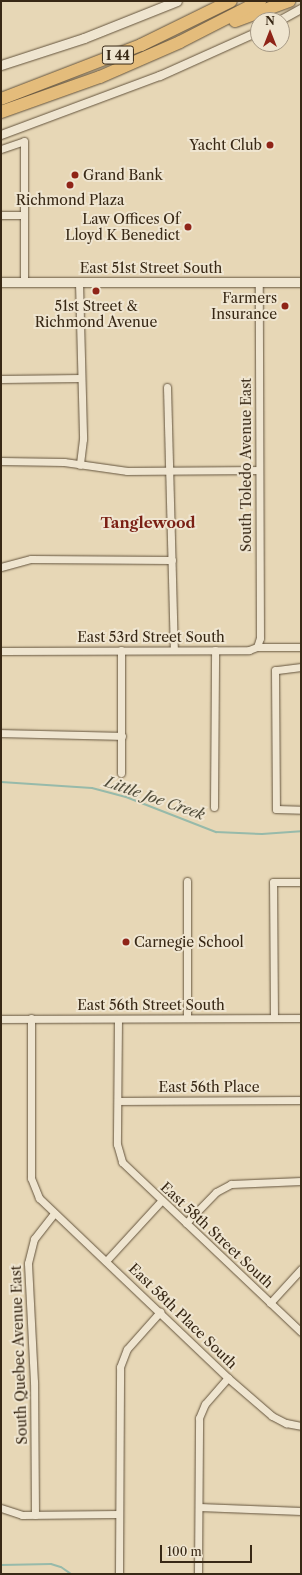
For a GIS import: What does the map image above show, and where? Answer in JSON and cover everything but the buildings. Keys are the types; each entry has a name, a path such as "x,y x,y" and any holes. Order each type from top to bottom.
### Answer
{"highway":[{"name":"I 44","path":"1,99 141,45 231,1"},
{"name":"I 44","path":"1,112 100,77 180,42 260,1"},
{"path":"180,42 289,1"}],"main road":[{"path":"1,65 104,31 177,1"},
{"name":"East 51st Street South","path":"1,282 301,282"}],"street":[{"path":"290,16 301,10"},
{"path":"1,135 160,76 250,36"},
{"path":"1,149 24,142 24,282"},
{"path":"1,216 23,215"},
{"path":"78,282 83,439 80,465"},
{"name":"South Toledo Avenue East","path":"257,647 260,638 259,282"},
{"path":"1,378 81,378"},
{"path":"167,387 174,650"},
{"path":"1,461 44,461 127,471 259,470"},
{"path":"1,567 31,559 172,560"},
{"name":"East 53rd Street South","path":"1,651 249,650 257,647 301,647"},
{"path":"122,650 122,773"},
{"path":"214,807 215,650"},
{"path":"301,667 275,670 276,809 301,810"},
{"path":"1,733 122,736"},
{"path":"187,881 187,1018"},
{"path":"274,1018 273,882 301,882"},
{"path":"31,1018 31,1178 39,1198 54,1213"},
{"name":"East 56th Street South","path":"1,1019 301,1018"},
{"path":"118,1019 118,1101"},
{"name":"East 56th Place","path":"118,1101 301,1100"},
{"name":"East 58th Street South","path":"118,1101 119,1154 129,1171 301,1332"},
{"path":"186,1223 216,1192 231,1184 301,1181"},
{"path":"106,1261 161,1201"},
{"name":"East 58th Place South","path":"54,1213 228,1378 272,1416 286,1423 301,1426"},
{"name":"South Quebec Avenue East","path":"35,1515 34,1382 28,1263 34,1239 54,1213"},
{"path":"270,1302 301,1269"},
{"path":"119,1574 120,1366 127,1349 160,1312"},
{"path":"198,1574 200,1418 205,1404 228,1378"},
{"path":"199,1507 301,1511"},
{"path":"1,1508 12,1513 35,1515 119,1514"}],"waterway":[{"name":"Little Joe Creek","path":"1,782 92,788 126,797 216,832 262,834 301,831"},
{"path":"1,1565 51,1564 61,1567 71,1574"}],"place":[{"name":"Yacht Club","path":"270,145"},
{"name":"Grand Bank","path":"75,175"},
{"name":"Richmond Plaza","path":"70,185"},
{"name":"Law Offices Of Lloyd K Benedict","path":"188,227"},
{"name":"51st Street & Richmond Avenue","path":"96,291"},
{"name":"Farmers Insurance","path":"285,306"},
{"name":"Carnegie School","path":"126,942"}],"district":[{"name":"Tanglewood","path":"148,523"}]}
